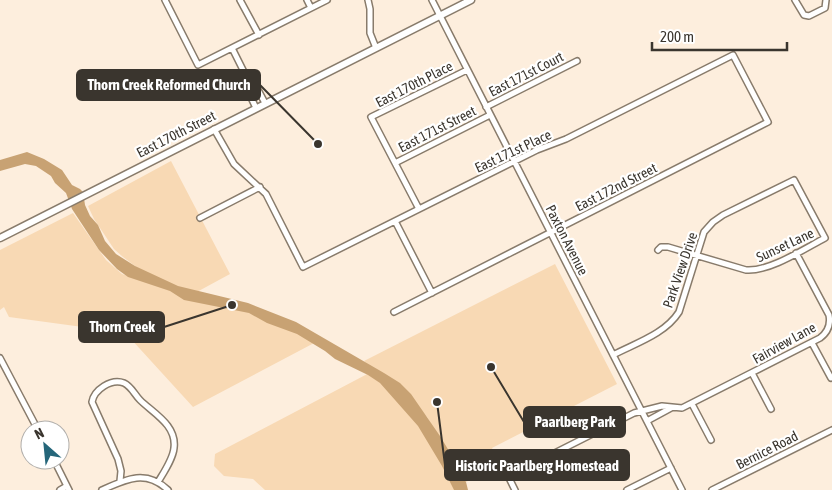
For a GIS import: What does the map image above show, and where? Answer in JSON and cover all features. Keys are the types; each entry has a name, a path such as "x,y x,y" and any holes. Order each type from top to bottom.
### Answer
{"street":[{"path":"165,0 198,65 327,0"},
{"path":"240,0 259,35"},
{"path":"307,0 311,8"},
{"path":"368,0 370,8 370,33 376,48"},
{"name":"Paxton Avenue","path":"432,0 682,490"},
{"name":"East 170th Street","path":"0,238 471,0"},
{"path":"795,0 804,15 809,16 825,8 826,0"},
{"path":"232,48 245,74 245,85 256,108"},
{"name":"East 171st Place","path":"260,187 266,194 303,267 514,161 543,147 566,139 733,55 768,122"},
{"name":"East 171st Court","path":"486,107 576,62"},
{"name":"East 170th Place","path":"395,163 371,118 467,70"},
{"path":"245,74 250,75 265,103"},
{"name":"East 171st Street","path":"395,163 490,115"},
{"name":"East 172nd Street","path":"394,312 768,122"},
{"path":"200,218 260,187 234,164 214,129"},
{"path":"395,163 419,209"},
{"name":"Park View Drive","path":"613,354 668,326 676,317 704,232 717,219 794,180 825,238"},
{"path":"395,221 432,293"},
{"name":"Sunset Lane","path":"658,250 662,247 668,247 753,271 764,269 825,238"},
{"name":"Fairview Lane","path":"515,490 511,484 511,477 515,473 626,417 662,406 678,409 692,404 812,343 824,334 830,319 796,253"},
{"path":"812,343 831,378"},
{"path":"0,358 33,420"},
{"path":"752,373 771,409"},
{"path":"120,481 120,464 108,434 93,408 92,402 97,391 114,383 124,383 165,422 172,432 175,446 158,482"},
{"path":"692,404 711,440"},
{"name":"Fairview Lane","path":"647,421 672,408"},
{"name":"Bernice Road","path":"712,490 832,430"},
{"path":"627,490 671,468"},
{"path":"59,470 68,488 60,490"},
{"path":"102,490 120,481 140,477 158,482 168,490"}],"shaded area":[{"path":"27,152 44,159 62,170 72,185 83,192 85,205 90,216 98,225 105,241 116,254 135,266 178,286 248,303 296,322 400,383 411,394 440,436 458,466 468,490 454,490 418,426 380,383 368,375 335,359 297,334 267,323 249,313 184,300 170,291 128,277 117,269 99,250 72,209 66,193 55,183 51,176 36,166 25,164 0,171 0,160"},
{"path":"171,161 230,274 195,293 147,275 123,257 114,249 94,219 88,206"},
{"path":"73,213 106,260 122,274 182,294 226,304 293,328 316,342 193,407 130,338 90,328 9,317 4,307 0,310 0,250"},
{"path":"555,264 617,384 492,448 500,464 466,482 427,417 364,361"},
{"path":"373,371 386,378 462,490 265,490 253,479 224,476 214,466 215,454"}],"place":[{"name":"Thorn Creek Reformed Church","path":"318,144"},
{"name":"Thorn Creek","path":"232,305"},
{"name":"Paarlberg Park","path":"491,367"},
{"name":"Historic Paarlberg Homestead","path":"437,402"}]}
